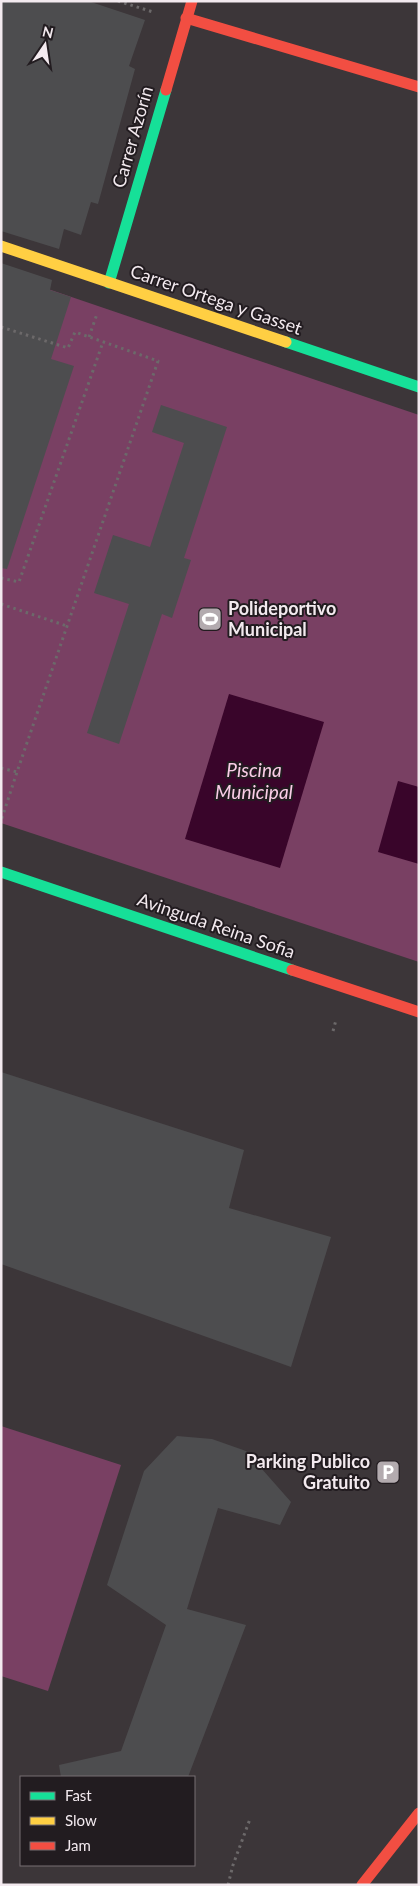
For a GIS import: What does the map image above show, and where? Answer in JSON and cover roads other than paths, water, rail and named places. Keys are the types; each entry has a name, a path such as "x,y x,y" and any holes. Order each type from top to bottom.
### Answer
{"street":[{"name":"Carrer Azorín","path":"109,283 192,1"},
{"path":"186,18 419,87"},
{"name":"Carrer Ortega y Gasset","path":"1,246 419,387"},
{"name":"Avinguda Reina Sofia","path":"1,872 419,1012"},
{"path":"362,1885 419,1814"}],"water":[{"name":"Piscina Municipal","path":"229,694 324,722 280,868 185,839"},
{"path":"398,781 419,787 419,864 378,852"}],"place":[{"name":"Polideportivo Municipal","path":"210,619"},
{"name":"Parking Publico Gratuito","path":"388,1472"}]}
